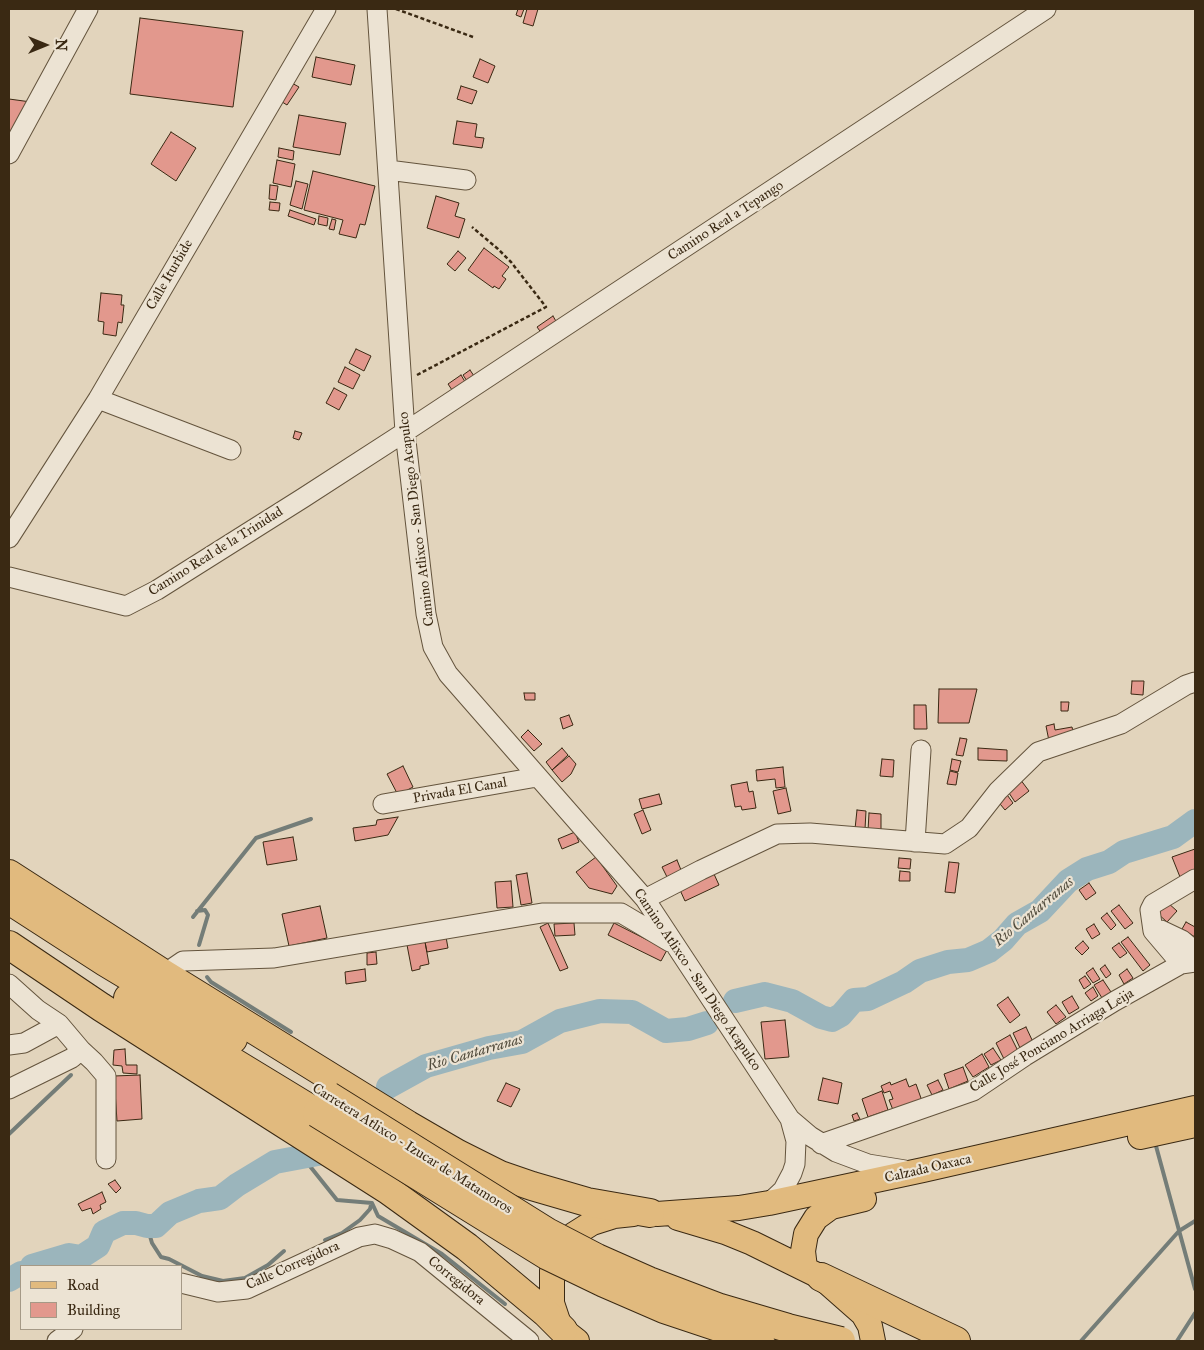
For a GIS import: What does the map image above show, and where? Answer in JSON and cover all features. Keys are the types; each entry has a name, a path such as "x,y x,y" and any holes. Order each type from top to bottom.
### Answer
{"highway":[{"path":"9,874 164,974 331,1099 433,1140 500,1175 564,1196 611,1207 653,1213"},
{"name":"Carretera Atlixco - Izucar de Matamoros","path":"9,900 105,962 547,1232 597,1258 649,1281 720,1308 841,1341"},
{"name":"Carretera Atlixco - Izucar de Matamoros","path":"9,922 167,1022 331,1099 548,1256 664,1309 760,1341"},
{"path":"9,944 101,1007 388,1190 480,1258 539,1307 570,1336"},
{"path":"813,1273 956,1341"}],"main road":[{"name":"Calzada Oaxaca","path":"570,1336 556,1317 552,1303 552,1271 558,1251 573,1235 592,1223 614,1216 739,1208 769,1203 1195,1108"},
{"name":"Calzada Oaxaca","path":"813,1273 803,1251 806,1234 816,1218 830,1208 1195,1125"},
{"path":"653,1213 725,1232 813,1273 864,1314 870,1326 873,1341"}],"street":[{"path":"9,154 88,9"},
{"name":"Calle Iturbide","path":"9,538 98,399 326,9"},
{"name":"Camino Atlixco - San Diego Acapulco","path":"377,9 406,432 426,614 433,647 448,674 645,899 790,1119 821,1144 852,1159 868,1164 903,1170 923,1170"},
{"name":"Camino Real a Tepango","path":"406,432 1046,9"},
{"path":"388,170 466,180"},
{"path":"98,399 230,450"},
{"name":"Camino Real de la Trinidad","path":"9,577 126,606 165,585 406,432"},
{"path":"645,899 776,834 810,833 945,844 969,828 998,791 1038,752 1121,724 1186,685 1195,682"},
{"path":"915,842 921,750"},
{"name":"Privada El Canal","path":"383,804 537,777"},
{"path":"1188,963 1153,931 1150,910 1153,904 1195,879"},
{"path":"164,974 183,961 274,958 542,913 621,913 679,950"},
{"path":"1153,931 1161,930 1168,933 1182,940 1195,951"},
{"name":"Calle José Ponciano Arriaga Leija","path":"821,1144 973,1091 1041,1046 1115,1001 1188,963"},
{"path":"9,984 38,1010 59,1024 80,1050 106,1076 106,1159"},
{"path":"9,1045 24,1043 59,1024"},
{"path":"9,1089 72,1058 80,1050"},
{"name":"Camino Atlixco - San Diego Acapulco","path":"769,1203 783,1190 795,1164 796,1141 790,1119"},
{"name":"Calle Corregidora","path":"182,1283 218,1292 247,1289 359,1236 375,1234"},
{"name":"Corregidora","path":"375,1234 392,1239 420,1252 529,1341"},
{"path":"57,1341 72,1330"}],"path":[{"path":"396,9 473,37"},
{"path":"402,383 546,307 511,262 472,227"}],"building":[{"path":"518,9 524,9 521,17 516,15"},
{"path":"527,9 538,9 533,26 523,23"},
{"path":"140,18 243,31 233,107 130,94"},
{"path":"316,57 355,65 351,85 312,77"},
{"path":"480,59 495,66 488,83 473,77"},
{"path":"290,82 299,87 287,105 279,100"},
{"path":"461,86 477,91 472,104 457,99"},
{"path":"9,99 31,102 9,144"},
{"path":"299,115 346,123 340,155 293,147"},
{"path":"457,121 477,124 475,137 484,138 482,148 453,144"},
{"path":"171,132 196,148 176,181 151,164"},
{"path":"279,148 294,151 293,160 278,157"},
{"path":"277,160 295,164 291,187 273,183"},
{"path":"313,171 375,186 365,225 360,224 356,238 339,234 343,220 304,210"},
{"path":"296,181 308,184 302,209 290,205"},
{"path":"270,185 278,186 276,200 269,199"},
{"path":"436,196 459,203 455,216 465,219 459,238 427,228"},
{"path":"270,202 280,203 279,211 269,210"},
{"path":"290,210 316,219 314,225 288,216"},
{"path":"319,216 328,218 327,226 318,224"},
{"path":"332,219 336,220 334,230 329,229"},
{"path":"484,248 509,267 502,276 506,279 499,289 494,286 493,288 468,270"},
{"path":"458,251 466,258 455,271 447,264"},
{"path":"101,293 122,295 121,305 124,305 122,323 118,322 116,336 103,334 104,322 98,321"},
{"path":"553,316 557,323 542,334 537,327"},
{"path":"356,349 371,356 364,371 349,363"},
{"path":"345,367 360,375 353,389 338,382"},
{"path":"470,370 476,379 469,384 463,375"},
{"path":"461,375 467,385 454,393 448,384"},
{"path":"334,388 347,395 339,410 326,403"},
{"path":"295,431 302,433 299,440 293,438"},
{"path":"1132,681 1144,681 1143,695 1131,694"},
{"path":"939,689 977,689 969,723 938,723"},
{"path":"524,693 535,693 535,700 525,700"},
{"path":"1061,702 1069,702 1068,711 1061,711"},
{"path":"914,705 926,705 927,729 914,729"},
{"path":"569,715 573,725 563,729 560,718"},
{"path":"1054,724 1055,730 1072,727 1074,736 1049,741 1046,726"},
{"path":"528,730 542,744 534,751 521,737"},
{"path":"960,738 967,739 963,756 956,755"},
{"path":"562,748 568,755 552,770 546,762"},
{"path":"978,748 1007,750 1007,761 978,760"},
{"path":"569,756 576,764 571,774 562,782 552,770"},
{"path":"882,759 894,760 893,777 880,776"},
{"path":"952,759 961,761 958,772 950,770"},
{"path":"403,766 413,787 398,795 387,774"},
{"path":"783,767 785,787 776,788 775,779 757,781 756,770"},
{"path":"950,771 958,773 956,785 947,784"},
{"path":"1020,779 1029,791 1015,802 1007,790"},
{"path":"747,782 749,792 753,791 756,808 742,810 741,806 735,807 731,785"},
{"path":"786,788 791,811 778,814 773,791"},
{"path":"1005,792 1013,803 1005,810 996,799"},
{"path":"659,794 662,804 642,809 639,799"},
{"path":"643,810 651,830 642,834 634,814"},
{"path":"857,810 866,811 865,829 855,829"},
{"path":"869,813 881,814 881,832 868,831"},
{"path":"398,817 388,835 355,841 353,828 376,825 377,820"},
{"path":"575,832 579,842 562,849 558,839"},
{"path":"293,837 297,860 267,865 263,842"},
{"path":"1195,849 1195,871 1180,877 1172,857"},
{"path":"596,857 617,886 612,894 589,888 576,872"},
{"path":"899,858 911,859 910,869 898,868"},
{"path":"677,860 681,870 667,877 662,867"},
{"path":"949,862 959,863 955,893 945,892"},
{"path":"900,871 910,872 910,881 899,881"},
{"path":"527,873 532,903 521,905 516,875"},
{"path":"714,874 719,885 685,901 680,890"},
{"path":"511,881 513,907 497,908 495,882"},
{"path":"1089,883 1096,893 1086,900 1079,890"},
{"path":"1167,902 1177,911 1167,922 1157,913"},
{"path":"1119,905 1133,923 1125,929 1111,911"},
{"path":"320,906 327,938 289,946 282,914"},
{"path":"1107,913 1116,925 1111,930 1101,918"},
{"path":"1186,922 1195,927 1195,937 1182,929"},
{"path":"548,923 568,968 560,971 540,927"},
{"path":"574,923 575,935 555,936 554,924"},
{"path":"614,923 667,950 661,961 608,935"},
{"path":"1094,924 1100,934 1092,939 1086,929"},
{"path":"446,937 448,948 427,952 425,942"},
{"path":"1128,937 1150,965 1143,971 1121,942"},
{"path":"1083,941 1089,948 1082,955 1075,948"},
{"path":"425,942 429,964 420,966 420,969 412,971 407,945"},
{"path":"1119,943 1127,953 1120,958 1112,948"},
{"path":"376,952 377,964 367,965 367,953"},
{"path":"1105,965 1111,974 1106,978 1100,969"},
{"path":"1093,968 1100,979 1093,983 1086,973"},
{"path":"365,969 366,981 346,984 345,972"},
{"path":"1127,969 1133,978 1124,984 1119,975"},
{"path":"1085,976 1091,984 1084,989 1079,980"},
{"path":"1103,980 1111,992 1102,998 1094,985"},
{"path":"1093,987 1098,996 1091,1001 1085,993"},
{"path":"1072,996 1079,1008 1069,1014 1062,1002"},
{"path":"1008,997 1020,1015 1010,1023 997,1005"},
{"path":"1056,1005 1066,1017 1056,1024 1047,1012"},
{"path":"785,1020 789,1057 765,1059 761,1022"},
{"path":"1026,1027 1033,1042 1020,1048 1013,1033"},
{"path":"1010,1035 1018,1051 1004,1059 996,1043"},
{"path":"993,1048 1001,1060 991,1065 984,1054"},
{"path":"125,1049 126,1065 137,1065 137,1074 123,1073 122,1066 113,1065 114,1050"},
{"path":"982,1054 989,1067 973,1077 965,1065"},
{"path":"963,1067 968,1081 949,1089 944,1074"},
{"path":"140,1075 142,1119 117,1121 114,1076"},
{"path":"823,1078 842,1083 838,1104 818,1100"},
{"path":"906,1079 909,1087 916,1084 922,1101 893,1110 889,1100 893,1099 890,1091 884,1093 881,1086 890,1082 891,1085"},
{"path":"938,1080 943,1090 932,1095 927,1085"},
{"path":"506,1083 520,1089 511,1107 497,1101"},
{"path":"882,1091 888,1110 868,1117 862,1099"},
{"path":"857,1113 860,1119 854,1121 852,1115"},
{"path":"115,1180 121,1188 116,1193 108,1184"},
{"path":"102,1192 106,1202 100,1205 101,1209 93,1214 91,1208 82,1211 78,1204"}],"waterway":[{"path":"193,917 256,838 311,819"},
{"name":"Rio Cantarranas","path":"735,1001 765,994 792,1001 821,1017 832,1020 841,1015 854,1000 868,999 904,982 920,971 948,962 968,960 989,951 1003,940 1017,924 1040,911 1068,881 1087,869 1109,862 1124,852 1173,837 1195,821"},
{"path":"197,911 205,910 208,915 199,945"},
{"path":"207,977 211,982 291,1032"},
{"name":"Rio Cantarranas","path":"388,1087 426,1066 489,1048 522,1042 560,1021 600,1011 632,1012 666,1031 688,1029 707,1023"},
{"path":"9,1134 71,1075"},
{"path":"1156,1146 1195,1289"},
{"name":"Rio Cantarranas","path":"35,1265 69,1255 81,1257 98,1246 104,1232 123,1223 156,1226 170,1213 199,1201 220,1198 237,1185 275,1162 323,1153"},
{"path":"303,1155 337,1200 372,1203 378,1216 442,1254 505,1304"},
{"path":"325,1240 342,1233 360,1220 370,1209 371,1205"},
{"path":"1081,1341 1179,1231 1195,1221"},
{"path":"147,1226 152,1243 161,1257 181,1265"},
{"path":"182,1266 202,1276 223,1281 245,1278 268,1265 284,1251"},
{"name":"Rio Cantarranas","path":"9,1280 20,1274"},
{"path":"1177,1341 1195,1313"}]}
